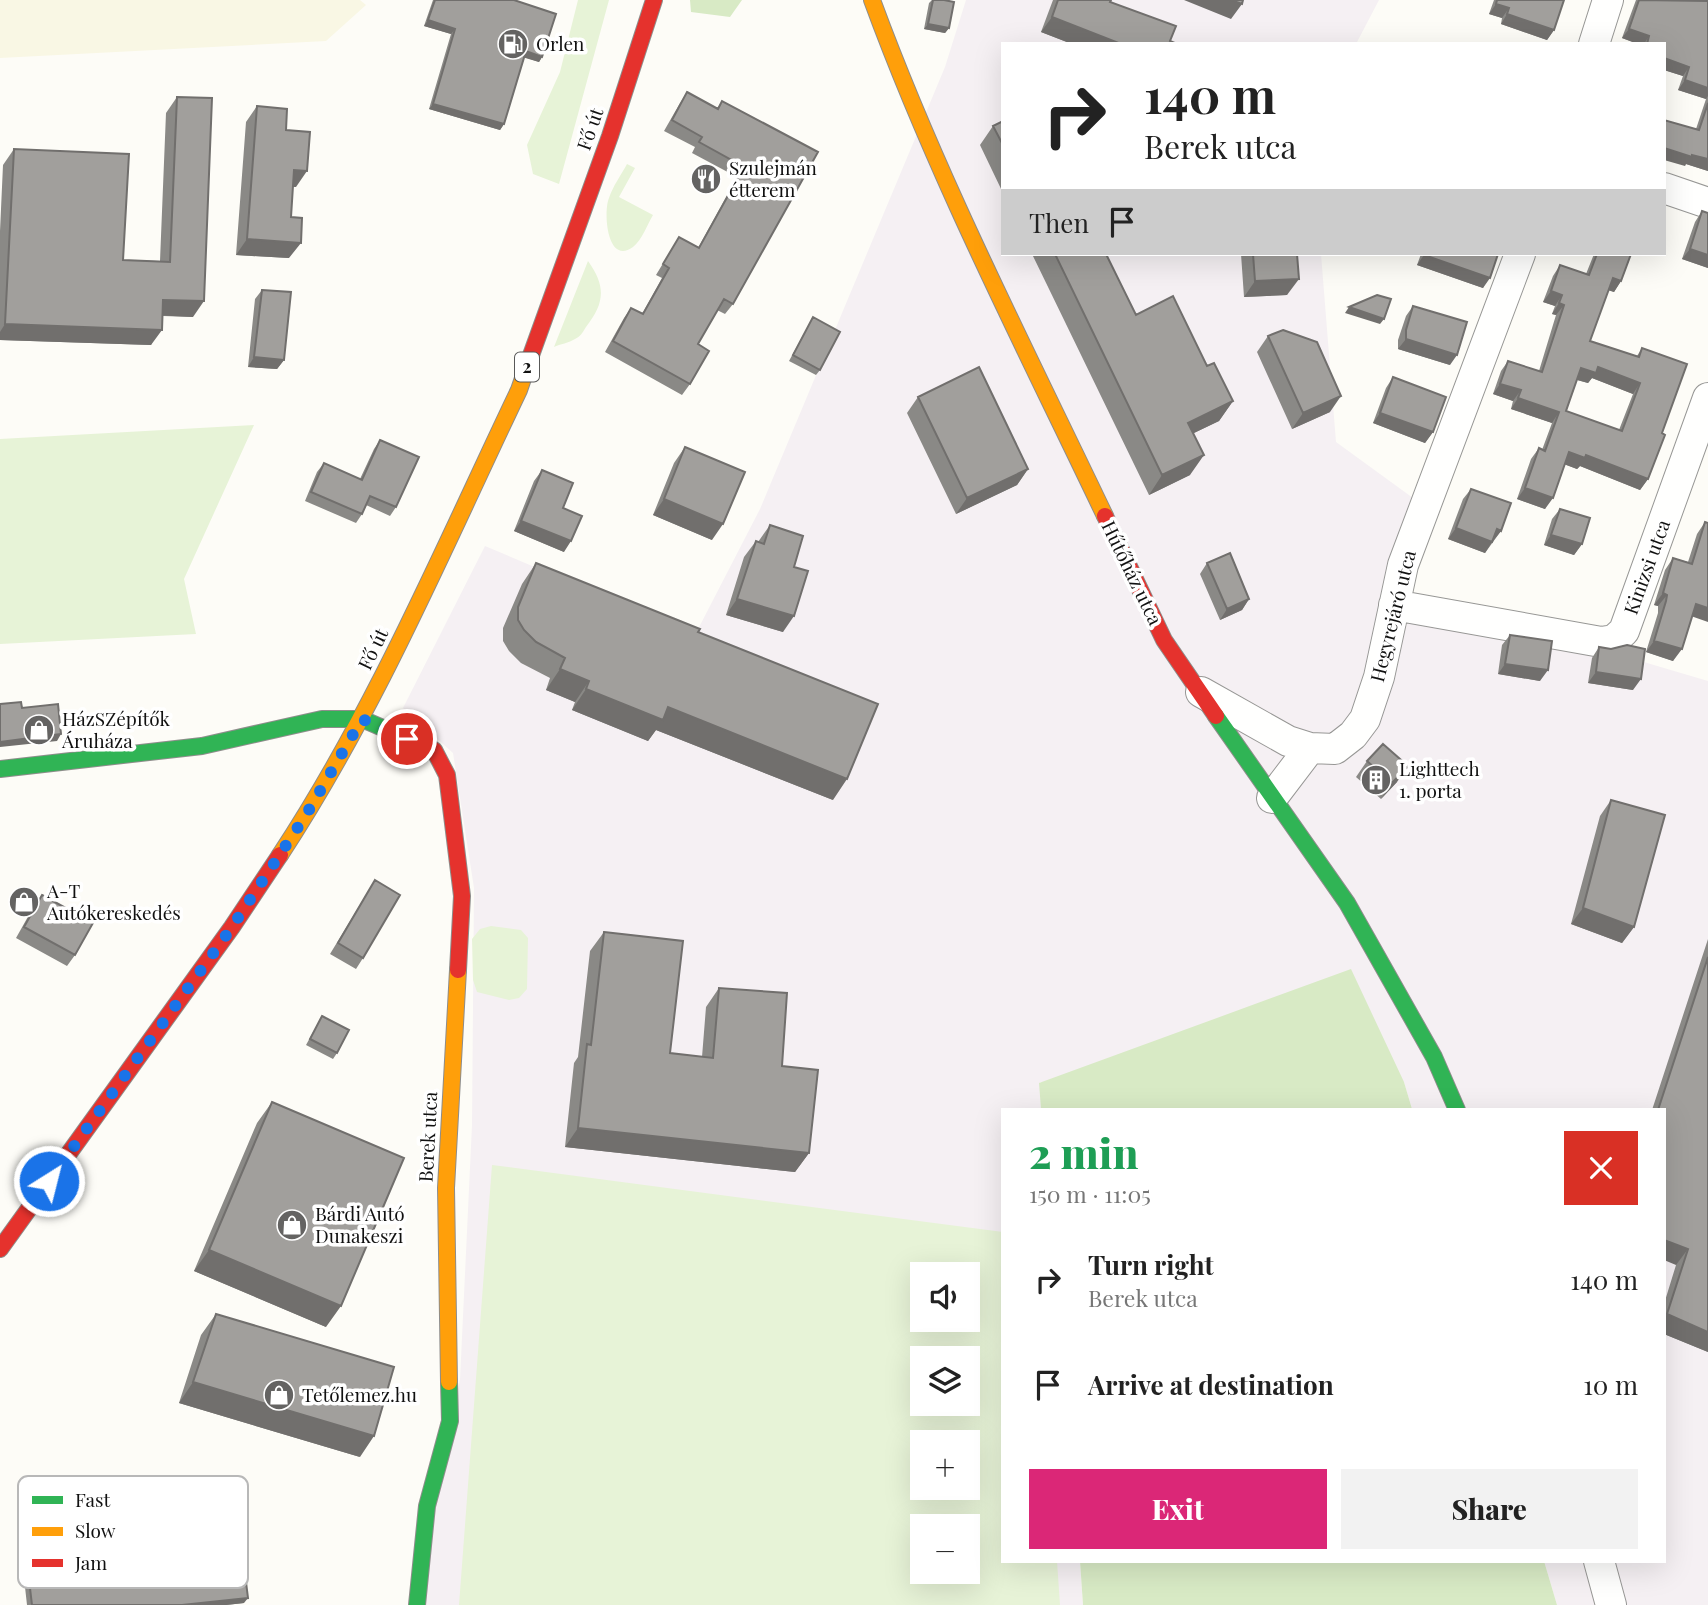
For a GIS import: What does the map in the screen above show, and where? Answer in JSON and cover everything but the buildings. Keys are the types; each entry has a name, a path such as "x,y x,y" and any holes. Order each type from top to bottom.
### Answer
{"street":[{"name":"Fő út","path":"0,1248 232,927 306,815 362,719 519,390 610,136 654,0"},
{"name":"Hűtőház utca","path":"872,0 891,52 966,224 1164,640 1348,903 1434,1057 1456,1108"},
{"path":"1595,42 1608,0"},
{"path":"1666,189 1708,203"},
{"name":"Hegyrejáró utca","path":"1310,748 1335,749 1353,735 1366,719 1379,677 1403,565 1519,256"},
{"name":"Kinizsi utca","path":"1394,605 1601,642 1614,640 1624,631 1708,398"},
{"path":"1199,691 1288,741 1310,748 1272,798"},
{"path":"0,769 202,746 322,719 362,719"},
{"name":"Berek utca","path":"362,719 434,750 447,775 462,896 446,1188 450,1421 427,1506 417,1605"},
{"path":"1600,1563 1611,1605"}],"shaded area":[{"path":"0,0 360,0 366,5 326,41 0,58"},
{"path":"966,0 1379,0 1357,42 1001,42 1001,256 1321,256 1336,442 1413,498 1396,549 1416,611 1637,660 1708,681 1708,1605 1557,1605 1545,1563 1666,1563 1666,1108 1412,1108 1404,1082 1040,1082 1041,1108 1001,1108 1001,1563 1080,1563 1083,1605 411,1605 460,1380 472,1125 474,888 453,753 403,708 485,546 695,635 760,509 945,67"}],"green space":[{"path":"578,0 609,0 559,184 533,174 527,145 560,72"},
{"path":"690,0 742,0 730,17 691,12"},
{"path":"627,164 635,168 619,197 653,215 639,240 624,251 612,244 607,225 607,205"},
{"path":"588,261 600,287 597,310 578,337 554,347"},
{"path":"254,425 184,579 196,634 0,644 0,439"},
{"path":"491,926 521,930 528,938 527,989 519,998 509,1000 477,992 473,980 472,939 480,929"},
{"path":"1351,969 1404,1082 1412,1108 1041,1108 1039,1083"},
{"path":"492,1165 1001,1232 1001,1563 1057,1563 1060,1605 459,1605"},
{"path":"1080,1563 1545,1563 1557,1605 1083,1605"}],"traffic: fast":[{"path":"1216,716 1347,903 1434,1057 1456,1108"},
{"path":"0,769 202,746 322,719 362,719 392,732"},
{"path":"417,1605 427,1506 450,1421 449,1382"}],"traffic: slow":[{"path":"872,0 897,66 953,196 1105,516"},
{"path":"280,855 315,800 378,685 519,390 530,358"},
{"path":"449,1382 446,1188 458,970"}],"traffic: jam":[{"path":"530,358 610,136 654,0"},
{"path":"1105,516 1164,640 1216,716"},
{"path":"392,732 434,750 447,775 462,896 458,970"},
{"path":"0,1249 232,927 280,855"}],"place":[{"name":"Orlen","path":"513,44"},
{"name":"Szulejmán étterem","path":"706,179"},
{"name":"HázSZépítők Áruháza","path":"39,730"},
{"name":"Lighttech 1. porta","path":"1376,780"},
{"name":"A-T Autókereskedés","path":"24,902"},
{"name":"Bárdi Autó Dunakeszi","path":"292,1225"},
{"name":"Tetőlemez.hu","path":"279,1395"}],"route":[{"path":"49,1181 232,927 306,815 362,719 407,739"}]}
